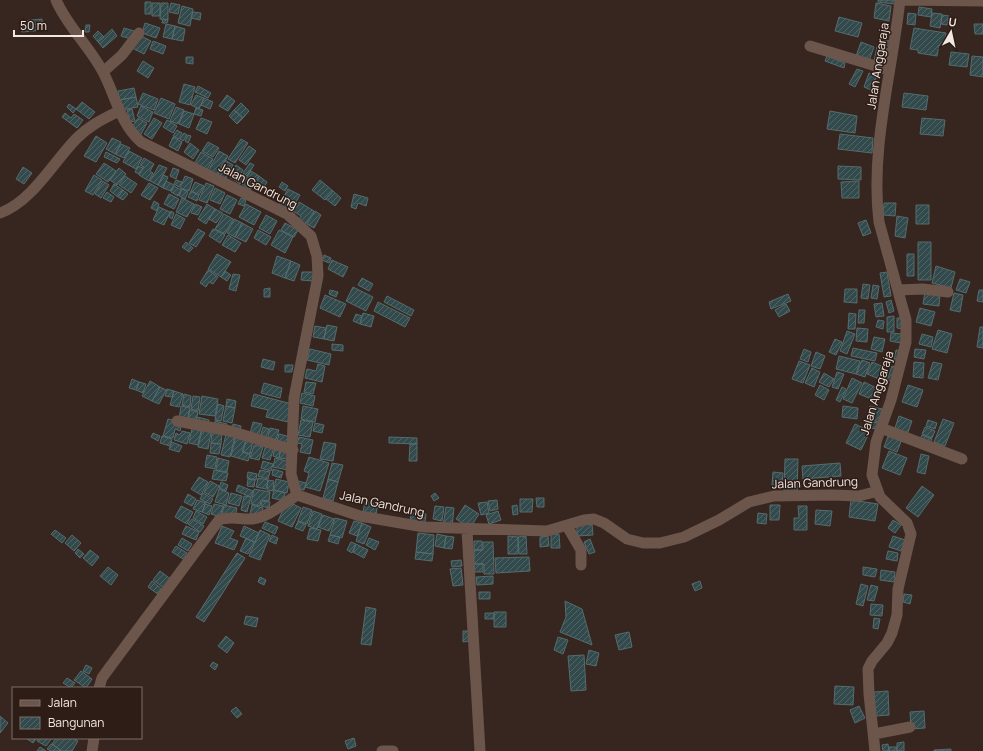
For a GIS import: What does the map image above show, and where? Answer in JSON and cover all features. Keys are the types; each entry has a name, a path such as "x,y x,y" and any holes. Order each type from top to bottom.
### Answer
{"street":[{"name":"Jalan Gandrung","path":"56,0 61,11 103,72 127,128 140,142 287,214 311,236 317,256 318,276 294,398 291,474 297,495 360,516 424,527 466,530 547,531 584,520 594,519 604,523 627,539 643,544 660,543 684,537 749,502 774,496 832,494 859,496 878,491"},
{"path":"900,0 983,1"},
{"name":"Jalan Anggaraja","path":"875,751 868,669 892,633 897,615 898,589 911,534 907,523 880,497 872,475 876,442 892,400 906,342 906,320 879,222 877,208 879,155 889,70 900,0"},
{"path":"103,72 122,55 139,33"},
{"path":"810,46 889,70"},
{"path":"0,213 14,206 36,186 67,148 86,130 103,118 119,112"},
{"path":"898,290 922,289 948,292"},
{"path":"177,422 230,431 293,450"},
{"path":"881,428 962,459"},
{"path":"98,687 106,671 219,520 225,518 250,520 259,518 297,495"},
{"path":"567,526 581,550 581,565"},
{"path":"466,530 480,751"},
{"path":"874,734 910,727"},
{"path":"92,751 94,739"},
{"path":"382,751 393,751"}],"building":[{"path":"878,0 895,0 894,4 878,2"},
{"path":"145,2 151,2 151,14 145,14"},
{"path":"152,3 160,3 160,16 152,16"},
{"path":"161,3 168,3 168,20 160,19"},
{"path":"171,3 180,5 178,14 169,12"},
{"path":"876,3 891,6 889,21 874,18"},
{"path":"182,6 193,9 190,26 178,23"},
{"path":"919,7 932,9 931,17 918,15"},
{"path":"193,12 201,13 200,20 191,18"},
{"path":"908,13 916,14 915,25 907,24"},
{"path":"932,13 942,14 940,28 930,26"},
{"path":"942,15 949,16 947,25 941,24"},
{"path":"839,17 862,23 858,37 835,31"},
{"path":"42,19 43,30 22,32 21,21"},
{"path":"163,19 168,20 167,23 162,23"},
{"path":"145,23 160,28 156,38 142,33"},
{"path":"166,24 175,26 172,39 163,37"},
{"path":"974,24 983,24 983,34 975,34"},
{"path":"86,25 90,25 89,32 85,32"},
{"path":"175,26 185,29 183,41 172,39"},
{"path":"124,28 134,31 131,39 121,36"},
{"path":"914,28 946,33 944,46 939,45 937,56 918,53 918,50 910,49"},
{"path":"112,29 117,36 103,48 98,42"},
{"path":"98,31 104,37 98,42 93,36"},
{"path":"139,35 151,41 144,54 132,48"},
{"path":"880,40 891,41 890,46 879,45"},
{"path":"153,41 166,46 163,54 150,49"},
{"path":"861,42 874,47 869,61 856,56"},
{"path":"877,47 889,49 886,63 874,61"},
{"path":"951,52 969,54 967,67 949,65"},
{"path":"827,56 845,63 844,68 825,61"},
{"path":"972,56 983,57 983,77 970,75"},
{"path":"186,57 193,57 193,64 186,63"},
{"path":"143,61 154,68 148,78 137,71"},
{"path":"857,69 863,71 855,87 849,84"},
{"path":"869,73 877,76 871,90 864,87"},
{"path":"184,84 195,87 190,105 179,102"},
{"path":"198,86 211,93 208,98 195,92"},
{"path":"134,88 136,97 119,100 118,91"},
{"path":"143,93 158,99 154,110 138,104"},
{"path":"904,93 928,96 926,110 902,107"},
{"path":"196,95 204,98 199,109 191,105"},
{"path":"227,95 235,101 228,111 219,106"},
{"path":"136,97 138,107 121,110 119,100"},
{"path":"161,98 175,104 169,119 154,113"},
{"path":"204,98 213,102 210,109 201,105"},
{"path":"82,102 95,112 89,119 76,109"},
{"path":"241,103 249,111 243,118 234,110"},
{"path":"69,104 76,109 73,113 67,107"},
{"path":"141,106 153,112 149,122 137,116"},
{"path":"176,107 184,110 178,124 170,121"},
{"path":"196,108 203,110 201,116 194,114"},
{"path":"132,109 135,121 130,122 127,110"},
{"path":"234,110 243,118 237,124 229,116"},
{"path":"184,111 194,114 189,128 179,124"},
{"path":"830,111 857,116 855,133 827,129"},
{"path":"65,113 71,118 74,114 83,120 77,128 62,117"},
{"path":"138,118 147,123 140,136 130,130"},
{"path":"154,118 162,123 152,139 144,134"},
{"path":"201,118 212,122 207,134 196,129"},
{"path":"922,118 945,120 943,136 920,134"},
{"path":"167,120 177,126 173,133 163,127"},
{"path":"177,130 182,133 179,139 173,136"},
{"path":"184,133 187,135 183,141 180,139"},
{"path":"840,134 873,138 872,153 838,149"},
{"path":"188,135 191,136 188,143 185,141"},
{"path":"96,136 107,143 96,162 84,156"},
{"path":"173,137 182,142 178,151 169,146"},
{"path":"112,138 121,142 115,154 106,149"},
{"path":"241,139 248,143 235,163 228,159"},
{"path":"208,142 219,148 213,157 202,151"},
{"path":"190,143 199,150 193,159 184,152"},
{"path":"121,144 130,148 124,158 115,154"},
{"path":"249,146 256,151 246,165 239,160"},
{"path":"129,151 142,158 136,169 123,162"},
{"path":"219,151 228,156 217,175 208,171"},
{"path":"106,152 120,159 117,163 104,157"},
{"path":"201,152 213,159 205,173 193,166"},
{"path":"144,158 154,164 150,171 153,173 149,181 139,175 144,167 140,165"},
{"path":"225,160 233,165 225,180 217,175"},
{"path":"104,163 116,171 108,182 96,174"},
{"path":"250,163 254,165 247,176 243,173"},
{"path":"159,165 167,168 158,185 150,181"},
{"path":"236,165 243,170 236,181 229,177"},
{"path":"138,166 143,168 139,174 135,172"},
{"path":"838,166 861,167 861,180 838,179"},
{"path":"23,167 32,173 24,184 16,179"},
{"path":"119,168 126,174 117,185 110,180"},
{"path":"173,168 179,170 176,179 170,176"},
{"path":"251,171 259,176 250,190 242,184"},
{"path":"241,174 245,176 240,184 236,181"},
{"path":"94,175 102,180 93,195 85,191"},
{"path":"163,175 168,177 163,188 158,185"},
{"path":"125,176 137,184 131,193 119,185"},
{"path":"185,176 193,179 189,191 180,188"},
{"path":"259,176 267,182 262,190 254,184"},
{"path":"176,180 182,182 179,187 174,184"},
{"path":"320,180 333,191 325,200 312,190"},
{"path":"103,181 109,185 101,198 95,194"},
{"path":"166,181 174,185 171,191 163,188"},
{"path":"859,181 859,198 842,198 841,182"},
{"path":"195,182 204,186 199,195 191,191"},
{"path":"282,182 288,186 285,191 279,187"},
{"path":"149,183 158,188 150,200 141,195"},
{"path":"206,183 214,186 207,203 199,200"},
{"path":"114,184 123,190 118,197 110,191"},
{"path":"174,186 181,190 178,196 171,192"},
{"path":"215,188 225,193 220,204 210,200"},
{"path":"182,189 188,192 185,199 179,196"},
{"path":"288,189 300,195 291,211 279,205"},
{"path":"123,190 128,194 123,200 118,197"},
{"path":"191,191 199,195 197,201 188,197"},
{"path":"333,191 341,198 335,206 326,199"},
{"path":"107,192 114,197 111,202 103,198"},
{"path":"169,194 179,199 174,209 164,204"},
{"path":"354,194 368,198 366,206 358,203 356,209 351,207"},
{"path":"227,195 237,200 230,214 220,209"},
{"path":"182,198 194,204 187,217 176,212"},
{"path":"241,198 246,200 244,206 238,204"},
{"path":"154,201 159,204 157,211 151,208"},
{"path":"299,202 314,211 305,225 298,221 301,216 293,211"},
{"path":"884,203 896,203 895,216 883,215"},
{"path":"195,204 202,207 198,215 191,213"},
{"path":"207,204 215,209 206,224 198,219"},
{"path":"246,204 261,212 254,225 239,217"},
{"path":"916,205 929,205 929,224 916,224"},
{"path":"159,207 170,212 164,225 153,220"},
{"path":"215,209 223,213 216,223 209,219"},
{"path":"171,211 174,213 172,219 169,217"},
{"path":"315,211 321,215 314,228 307,224"},
{"path":"176,214 185,219 180,229 171,225"},
{"path":"224,214 233,219 225,234 215,229"},
{"path":"266,215 277,221 270,234 259,228"},
{"path":"897,216 908,218 905,238 895,236"},
{"path":"234,219 242,223 235,237 227,233"},
{"path":"866,220 871,233 863,236 858,223"},
{"path":"242,223 253,229 246,242 235,237"},
{"path":"285,223 298,230 294,237 281,230"},
{"path":"198,229 205,233 196,247 189,243"},
{"path":"213,229 225,235 220,243 209,236"},
{"path":"258,230 271,237 266,245 254,238"},
{"path":"279,230 293,237 285,253 271,245"},
{"path":"228,235 241,243 235,252 222,245"},
{"path":"186,242 193,248 189,252 182,247"},
{"path":"918,242 931,242 931,280 918,280"},
{"path":"217,254 231,262 221,277 208,269"},
{"path":"907,254 914,254 914,276 907,276"},
{"path":"324,255 331,258 329,263 322,260"},
{"path":"277,256 291,261 285,278 272,273"},
{"path":"332,260 348,267 343,277 328,269"},
{"path":"291,261 300,265 294,281 285,278"},
{"path":"936,266 955,272 951,288 932,283"},
{"path":"208,270 218,277 213,284 209,282 206,287 200,283"},
{"path":"225,271 231,275 227,281 221,277"},
{"path":"302,272 314,272 313,281 301,280"},
{"path":"887,272 891,296 884,297 880,273"},
{"path":"233,274 240,275 236,291 229,289"},
{"path":"362,278 373,284 369,291 358,285"},
{"path":"960,279 970,282 966,293 956,290"},
{"path":"863,284 870,285 868,299 861,298"},
{"path":"873,285 879,286 877,299 871,298"},
{"path":"353,287 373,297 366,311 346,301"},
{"path":"270,288 270,297 264,297 264,289"},
{"path":"845,289 857,289 857,303 844,302"},
{"path":"330,290 338,292 336,297 329,294"},
{"path":"979,290 983,290 983,302 977,301"},
{"path":"925,292 940,294 939,306 923,304"},
{"path":"954,293 963,295 960,312 950,310"},
{"path":"788,294 791,301 771,309 769,302"},
{"path":"325,295 346,304 340,317 320,308"},
{"path":"387,296 414,310 411,316 384,302"},
{"path":"891,300 894,311 889,313 886,302"},
{"path":"378,302 410,318 405,327 374,311"},
{"path":"882,303 884,316 876,317 874,304"},
{"path":"786,304 790,311 779,317 775,310"},
{"path":"920,308 935,312 931,326 916,322"},
{"path":"859,310 865,310 864,323 858,323"},
{"path":"363,313 374,316 371,327 360,324"},
{"path":"849,313 856,314 855,329 848,329"},
{"path":"356,314 362,316 360,324 353,321"},
{"path":"894,316 894,332 887,332 887,317"},
{"path":"897,318 904,318 903,329 897,328"},
{"path":"878,320 884,321 883,329 876,327"},
{"path":"327,325 337,327 334,341 324,339"},
{"path":"315,326 326,328 324,339 313,337"},
{"path":"980,327 983,327 983,348 977,347"},
{"path":"857,328 868,329 867,342 856,341"},
{"path":"938,330 952,334 947,353 932,349"},
{"path":"847,331 855,334 847,354 840,351"},
{"path":"891,333 902,334 901,343 890,341"},
{"path":"922,334 933,337 931,347 919,344"},
{"path":"874,337 885,339 882,352 871,349"},
{"path":"835,339 842,342 836,355 829,352"},
{"path":"332,344 343,345 343,351 332,350"},
{"path":"853,348 877,353 875,361 851,356"},
{"path":"310,349 331,354 329,365 307,360"},
{"path":"804,349 811,352 808,362 800,359"},
{"path":"915,349 926,350 924,359 914,357"},
{"path":"896,350 902,351 900,361 894,360"},
{"path":"816,352 825,356 820,369 811,366"},
{"path":"839,356 860,361 856,374 836,369"},
{"path":"263,359 275,362 273,370 261,367"},
{"path":"862,360 870,363 865,377 856,374"},
{"path":"799,361 810,365 803,383 792,379"},
{"path":"872,362 884,367 879,379 867,374"},
{"path":"914,362 924,363 923,378 913,377"},
{"path":"933,362 942,364 938,380 928,378"},
{"path":"318,364 325,366 322,382 305,378 307,369 316,371"},
{"path":"285,365 293,365 292,372 285,372"},
{"path":"892,366 898,368 894,382 887,380"},
{"path":"812,368 820,372 814,387 805,383"},
{"path":"837,372 844,374 838,389 832,387"},
{"path":"824,373 834,379 829,387 819,382"},
{"path":"852,378 862,383 852,403 843,399"},
{"path":"132,379 139,382 136,390 129,388"},
{"path":"150,381 160,387 152,401 142,396"},
{"path":"139,382 146,384 143,393 136,390"},
{"path":"306,382 316,383 313,394 304,392"},
{"path":"864,382 881,390 876,401 859,394"},
{"path":"264,383 282,388 280,398 261,393"},
{"path":"820,385 829,390 824,400 815,395"},
{"path":"908,385 923,390 917,407 902,402"},
{"path":"160,387 166,390 159,404 152,401"},
{"path":"842,387 846,389 840,402 836,400"},
{"path":"167,389 174,391 172,397 165,396"},
{"path":"174,391 183,394 179,407 170,405"},
{"path":"302,393 315,396 313,406 300,403"},
{"path":"184,394 191,396 190,407 182,405"},
{"path":"254,394 292,404 288,422 266,417 268,410 251,406"},
{"path":"193,396 200,397 198,411 191,409"},
{"path":"202,396 218,399 215,416 199,414"},
{"path":"227,399 236,401 235,408 226,406"},
{"path":"218,404 224,406 221,421 215,420"},
{"path":"181,406 190,408 187,422 179,420"},
{"path":"226,406 235,408 232,423 223,421"},
{"path":"303,406 318,409 315,422 301,419"},
{"path":"843,406 858,408 857,419 842,417"},
{"path":"870,406 882,409 879,422 867,419"},
{"path":"190,410 198,412 195,424 187,422"},
{"path":"899,416 912,421 907,435 894,431"},
{"path":"197,417 209,420 207,426 195,423"},
{"path":"168,419 182,423 180,431 175,429 173,438 163,436"},
{"path":"943,419 954,423 945,446 934,442"},
{"path":"301,420 313,422 310,437 298,435"},
{"path":"928,420 937,423 935,429 926,426"},
{"path":"215,421 227,424 226,429 214,426"},
{"path":"253,422 262,424 258,437 250,434"},
{"path":"870,422 878,423 877,429 869,428"},
{"path":"315,423 324,425 322,433 313,431"},
{"path":"233,424 241,426 240,431 232,429"},
{"path":"855,424 870,431 861,450 846,443"},
{"path":"263,427 269,429 265,439 260,438"},
{"path":"925,427 935,431 932,438 922,434"},
{"path":"192,428 201,431 198,445 189,443"},
{"path":"270,428 279,430 275,442 267,440"},
{"path":"202,430 211,432 208,449 198,447"},
{"path":"182,431 190,433 187,444 174,440 176,433 180,435"},
{"path":"212,432 222,433 221,444 211,443"},
{"path":"153,433 160,436 158,441 151,437"},
{"path":"226,434 235,436 230,457 221,455"},
{"path":"279,434 291,437 288,447 276,444"},
{"path":"889,434 902,439 897,452 884,447"},
{"path":"922,435 932,439 929,445 919,441"},
{"path":"162,436 172,439 170,446 160,443"},
{"path":"236,436 246,439 242,452 250,454 248,461 231,456"},
{"path":"299,437 313,440 310,454 300,452 302,444 297,443"},
{"path":"389,437 417,438 417,444 389,443"},
{"path":"246,440 253,441 250,454 243,452"},
{"path":"172,442 182,446 179,452 169,449"},
{"path":"324,442 336,444 333,461 320,459"},
{"path":"211,443 221,444 219,454 210,453"},
{"path":"410,444 417,444 417,461 409,461"},
{"path":"254,445 263,447 259,460 250,458"},
{"path":"266,445 274,447 270,460 262,458"},
{"path":"275,447 281,448 279,458 273,456"},
{"path":"281,448 290,450 288,459 279,458"},
{"path":"889,451 907,458 900,475 882,468"},
{"path":"921,454 929,456 925,474 917,472"},
{"path":"207,455 217,457 215,469 205,467"},
{"path":"309,457 329,463 320,491 305,487 309,473 304,471"},
{"path":"218,458 229,461 227,472 216,470"},
{"path":"275,458 290,462 288,470 273,467"},
{"path":"785,459 798,459 797,491 784,491"},
{"path":"263,461 273,464 271,471 261,468"},
{"path":"332,463 343,465 338,482 328,479"},
{"path":"840,463 841,476 803,479 802,466"},
{"path":"273,469 283,472 281,478 272,475"},
{"path":"214,470 228,473 226,481 212,479"},
{"path":"260,470 270,472 268,479 258,476"},
{"path":"248,472 257,474 256,480 247,478"},
{"path":"773,472 783,473 782,486 772,485"},
{"path":"199,477 208,482 201,495 191,489"},
{"path":"258,478 268,480 266,489 256,487"},
{"path":"248,479 255,480 254,487 247,486"},
{"path":"276,479 289,482 287,493 274,490"},
{"path":"328,479 338,482 333,501 323,498"},
{"path":"268,480 274,481 273,491 267,490"},
{"path":"210,481 219,486 213,497 204,492"},
{"path":"298,481 306,483 304,490 296,488"},
{"path":"221,482 228,485 226,491 219,488"},
{"path":"238,485 253,491 251,497 236,491"},
{"path":"922,486 934,495 918,517 906,508"},
{"path":"219,489 229,493 226,505 215,502"},
{"path":"254,489 270,492 269,501 261,500 260,506 251,504"},
{"path":"274,490 285,493 284,501 272,498"},
{"path":"203,493 213,499 210,504 200,499"},
{"path":"231,493 242,496 239,506 228,503"},
{"path":"435,493 439,498 434,501 431,496"},
{"path":"188,494 196,499 192,506 184,502"},
{"path":"244,496 251,497 247,512 241,510"},
{"path":"536,498 544,498 544,507 537,507"},
{"path":"520,499 533,499 532,512 520,512"},
{"path":"197,500 206,503 202,512 193,509"},
{"path":"497,500 498,509 490,511 488,501"},
{"path":"851,500 878,504 875,521 849,517"},
{"path":"262,501 270,502 269,508 261,506"},
{"path":"287,501 301,508 292,527 278,521"},
{"path":"365,502 378,504 376,514 363,512"},
{"path":"487,502 489,513 481,515 478,503"},
{"path":"205,504 212,506 209,515 202,512"},
{"path":"214,504 223,506 220,517 211,514"},
{"path":"224,505 237,508 235,517 222,514"},
{"path":"252,505 263,508 261,516 250,514"},
{"path":"465,505 479,514 470,528 456,519"},
{"path":"517,505 518,514 513,515 512,506"},
{"path":"770,505 780,505 779,520 770,520"},
{"path":"181,506 193,512 187,524 175,517"},
{"path":"435,506 444,507 442,521 433,519"},
{"path":"798,506 807,506 807,530 794,530 794,518 799,518"},
{"path":"303,507 312,510 307,524 298,521"},
{"path":"446,507 454,508 452,527 443,526"},
{"path":"816,510 832,511 830,526 815,524"},
{"path":"196,511 207,517 203,524 193,518"},
{"path":"313,511 322,514 317,529 308,526"},
{"path":"498,511 501,520 489,524 486,515"},
{"path":"411,513 426,514 425,523 410,522"},
{"path":"758,513 767,514 766,524 757,523"},
{"path":"323,515 334,519 329,531 318,527"},
{"path":"335,518 347,521 342,538 330,535"},
{"path":"192,519 204,526 200,532 188,524"},
{"path":"893,520 901,525 895,533 888,528"},
{"path":"298,521 306,525 303,531 295,528"},
{"path":"354,521 362,523 357,536 349,533"},
{"path":"265,522 278,527 275,534 262,528"},
{"path":"362,523 371,527 364,544 356,541"},
{"path":"592,524 593,535 577,536 577,525"},
{"path":"186,526 199,532 196,540 182,534"},
{"path":"222,526 234,531 230,538 238,541 234,550 215,543"},
{"path":"244,526 259,533 255,542 240,536"},
{"path":"310,528 321,530 318,541 307,539"},
{"path":"55,530 66,538 62,543 51,534"},
{"path":"260,530 270,535 260,560 249,556"},
{"path":"418,533 434,535 433,554 416,552"},
{"path":"437,534 446,536 444,548 435,546"},
{"path":"551,534 559,534 560,548 551,548"},
{"path":"72,535 81,543 74,551 65,543"},
{"path":"272,535 278,538 276,544 269,541"},
{"path":"330,535 340,537 338,544 328,541"},
{"path":"446,536 454,537 452,549 444,548"},
{"path":"508,536 518,537 518,554 508,554"},
{"path":"526,536 527,554 519,554 518,537"},
{"path":"548,536 549,546 540,547 540,537"},
{"path":"893,536 905,540 901,551 889,547"},
{"path":"182,538 192,544 188,551 178,545"},
{"path":"246,538 254,542 248,554 240,551"},
{"path":"369,538 379,542 375,550 366,545"},
{"path":"590,539 595,552 589,554 584,542"},
{"path":"474,541 482,541 482,550 474,550"},
{"path":"351,542 356,544 352,553 347,550"},
{"path":"483,542 493,542 494,574 484,574 484,564 474,564 474,550 483,550"},
{"path":"356,544 368,550 364,558 353,552"},
{"path":"176,546 187,553 183,559 172,552"},
{"path":"78,549 84,554 80,558 75,553"},
{"path":"90,550 99,557 92,566 83,558"},
{"path":"888,551 898,553 897,561 886,559"},
{"path":"416,552 433,554 432,561 415,559"},
{"path":"237,553 245,558 204,622 196,617"},
{"path":"529,557 530,571 496,573 495,558"},
{"path":"461,560 462,566 452,567 451,561"},
{"path":"474,564 483,564 483,572 475,572"},
{"path":"108,567 118,575 111,585 100,576"},
{"path":"863,567 877,569 875,577 863,575"},
{"path":"461,568 463,585 453,586 450,569"},
{"path":"881,570 895,572 894,582 880,580"},
{"path":"160,571 172,580 165,589 153,580"},
{"path":"493,576 493,584 477,585 476,577"},
{"path":"260,577 266,580 264,585 258,582"},
{"path":"152,581 163,590 159,595 148,587"},
{"path":"700,581 702,588 695,591 692,584"},
{"path":"861,584 868,586 863,606 856,604"},
{"path":"871,585 878,587 874,601 867,600"},
{"path":"479,592 490,592 490,599 479,599"},
{"path":"904,594 912,595 910,604 903,602"},
{"path":"565,601 582,609 592,645 560,632 566,617"},
{"path":"871,604 883,605 882,616 870,615"},
{"path":"366,607 376,609 371,645 361,644"},
{"path":"494,612 506,612 506,627 494,627"},
{"path":"485,613 494,613 494,619 485,619"},
{"path":"246,616 258,618 256,627 244,624"},
{"path":"874,618 880,619 878,629 873,628"},
{"path":"463,631 471,631 471,641 463,642"},
{"path":"629,632 632,647 619,650 615,635"},
{"path":"226,636 234,643 227,653 218,646"},
{"path":"558,637 568,640 563,654 554,650"},
{"path":"589,650 599,653 596,666 586,664"},
{"path":"584,655 586,690 571,691 568,656"},
{"path":"213,662 218,665 215,670 210,666"},
{"path":"86,665 92,668 89,674 83,671"},
{"path":"81,671 92,679 87,687 74,680"},
{"path":"67,678 75,683 72,687 69,687 63,683"},
{"path":"835,686 854,687 853,705 834,704"},
{"path":"888,691 889,715 875,716 874,692"},
{"path":"859,706 865,718 855,723 850,710"},
{"path":"236,707 242,714 237,718 231,711"},
{"path":"924,711 925,728 911,729 910,712"},
{"path":"0,716 8,723 0,733"},
{"path":"354,738 356,746 348,749 345,741"},
{"path":"27,739 36,739 33,743"},
{"path":"38,739 51,739 46,746 37,741"},
{"path":"55,739 75,739 78,741 72,751 62,751 52,744"},
{"path":"904,742 904,751 897,751 897,743"},
{"path":"51,744 61,751 51,751 47,749"},
{"path":"888,744 889,751 883,751 882,745"},
{"path":"40,747 46,751 37,751"},
{"path":"889,747 897,747 897,751 889,751"},
{"path":"951,749 951,751 934,751 934,750"}]}
